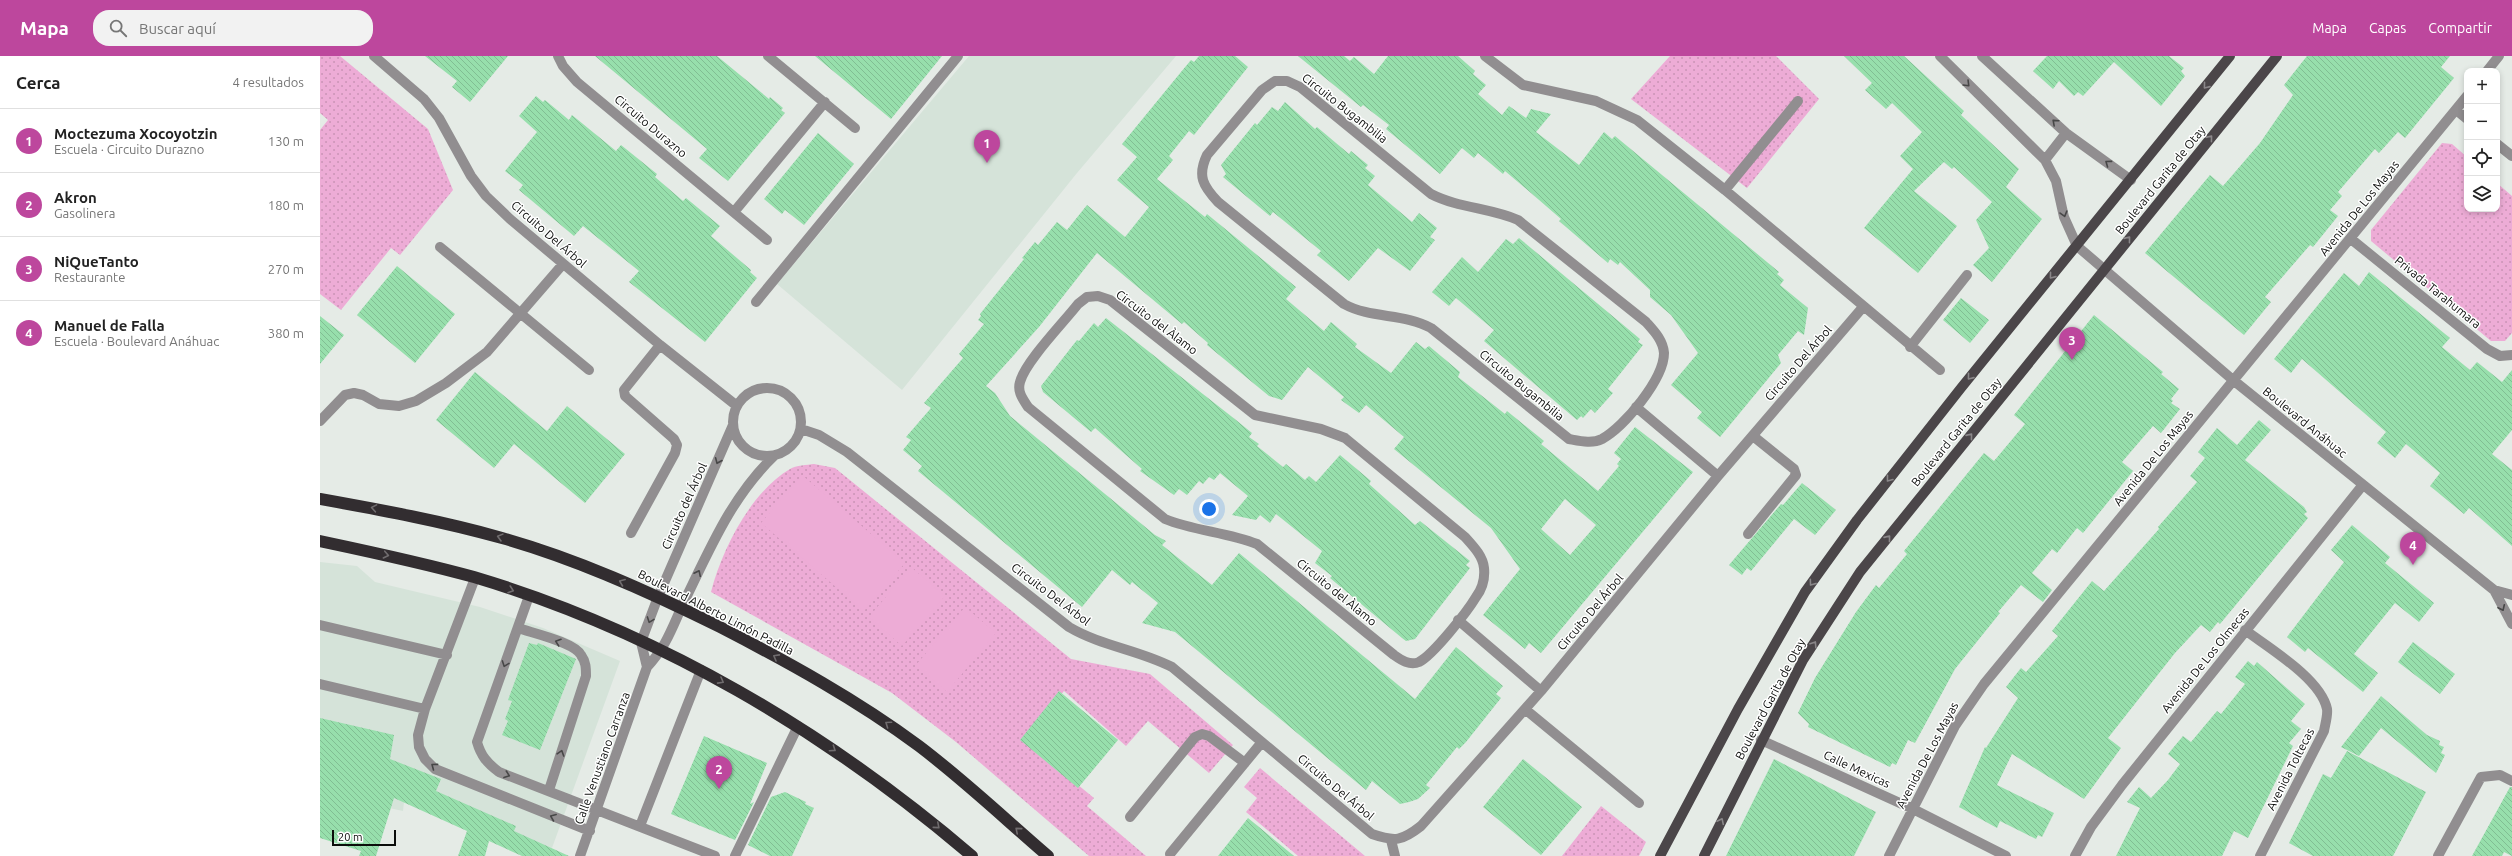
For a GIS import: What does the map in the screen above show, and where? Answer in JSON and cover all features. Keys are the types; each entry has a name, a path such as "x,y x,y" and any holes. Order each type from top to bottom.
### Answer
{"highway":[{"name":"Boulevard Alberto Limón Padilla","path":"320,499 405,514 503,538 573,562 681,608 756,646 875,716 920,747 1048,856"},
{"path":"320,542 389,555 475,578 529,596 662,651 701,670 798,726 926,817 972,856"}],"main road":[{"name":"Boulevard Garita de Otay","path":"1660,856 1738,709 1805,592 1857,520 1906,457 2230,56"},
{"name":"Boulevard Garita de Otay","path":"1704,856 1761,740 1803,660 1860,572 2277,56"}],"street":[{"name":"Circuito Del Árbol","path":"374,56 424,99 439,118 471,176 486,196 563,264 736,406"},
{"name":"Circuito Durazno","path":"558,56 563,66 577,82 767,240"},
{"path":"768,56 855,128"},
{"path":"756,302 958,56"},
{"path":"1485,56 1523,85 1596,101 1637,120 1725,190 1863,308 1940,370"},
{"path":"1940,56 2045,160 2056,181 2064,217 2077,246"},
{"path":"1982,56 2066,133 2131,180"},
{"path":"2489,68 2499,56"},
{"name":"Circuito Bugambilia","path":"1287,81 1300,87 1431,194 1441,199 1506,215 1518,220 1646,322 1660,338 1664,354 1660,370 1651,387 1636,407 1616,428 1602,439 1585,442 1569,438 1431,328 1422,323 1361,312 1344,304 1209,192 1204,182 1201,168 1207,155 1262,90 1275,82 1287,81"},
{"path":"1725,190 1798,100"},
{"name":"Avenida De Los Mayas","path":"1889,856 1956,726 1984,684 2464,100"},
{"path":"734,212 825,102"},
{"path":"2456,110 2464,117"},
{"path":"2045,160 2066,133"},
{"path":"2500,146 2512,156"},
{"name":"Privada Tarahumara","path":"2351,238 2487,349 2500,356 2512,355"},
{"name":"Boulevard Anáhuac","path":"2077,246 2233,380 2362,486 2494,590 2512,595"},
{"path":"440,248 589,370"},
{"path":"320,421 345,395 354,393 387,406 416,401 474,363 500,338 563,264"},
{"path":"1910,347 1967,275"},
{"name":"Circuito del Àlamo","path":"1098,296 1110,300 1255,415 1321,429 1345,438 1465,537 1480,556 1484,568 1483,582 1476,597 1458,620 1429,654 1418,662 1406,663 1394,655 1257,544 1244,539 1178,525 1153,511 1028,407 1020,395 1019,382 1026,370 1078,304 1088,297 1098,296"},
{"name":"Circuito Del Árbol","path":"801,429 820,435 847,452 1069,627 1085,636 1154,657 1172,667 1372,834 1391,840 1408,837 1421,826 1541,691 1718,476 1863,308"},
{"path":"631,533 675,453 677,445 674,439 626,396 624,390 660,345"},
{"path":"681,608 739,495 750,480 774,456 791,447 801,429 802,420 798,408 790,397 783,392 770,388 757,389 749,393 736,406 733,425 737,439 746,450 760,456 774,456"},
{"path":"1636,407 1718,476"},
{"name":"Circuito del Árbol","path":"658,597 733,425"},
{"path":"1748,534 1796,475 1794,469 1753,436"},
{"name":"Avenida De Los Olmecas","path":"2075,856 2105,807 2245,630 2362,486"},
{"path":"475,578 447,655 425,709 418,735 419,747 425,759 435,769 590,831"},
{"name":"Boulevard Anáhuac","path":"2494,590 2512,624"},
{"path":"529,596 477,742 481,755 488,764 499,772 640,826 698,853 715,856"},
{"path":"648,667 641,642 658,597"},
{"name":"Calle Venustiano Carranza","path":"580,856 648,667 662,651 681,608"},
{"path":"1458,620 1541,691"},
{"path":"320,625 447,655"},
{"path":"518,628 572,647 581,654 586,666 586,676 549,790"},
{"name":"Avenida Toltecas","path":"2245,630 2302,674 2318,691 2327,710 2324,731 2260,856"},
{"path":"640,826 701,670"},
{"path":"320,684 425,709"},
{"path":"1525,709 1640,803"},
{"path":"736,856 798,726"},
{"path":"1130,817 1195,737 1202,734 1209,736 1245,763"},
{"name":"Calle Mexicas","path":"1761,740 1912,809 2006,856"},
{"path":"1170,854 1262,742"},
{"path":"2438,856 2481,777 2500,775 2512,781"},
{"path":"1391,840 1395,856"}],"shaded area":[{"path":"320,56 340,56 428,129 453,190 400,255 391,248 341,310 320,294 320,130 328,120 320,113"},
{"path":"969,56 1176,56 1077,173 902,390 777,284"},
{"path":"1670,56 1776,56 1819,99 1747,188 1631,99"},
{"path":"2442,143 2452,144 2464,154 2464,212 2500,212 2500,186 2512,196 2512,333 2505,341 2491,341 2371,241 2371,230"},
{"path":"814,464 835,468 1071,659 1150,674 1233,745 1209,773 1148,721 1126,746 1064,691 1023,740 1094,798 1087,806 1146,856 1089,856 956,742 892,693 711,592 722,558 731,540 740,523 763,492 776,479 790,469 798,466"},
{"path":"802,475 905,563 864,611 761,523"},
{"path":"320,562 357,566 375,582 480,607 543,628 620,661 552,848 404,802 403,811 320,793"},
{"path":"911,567 945,596 902,646 869,617"},
{"path":"965,607 996,633 947,692 916,665"},
{"path":"1260,768 1365,856 1298,856 1246,812 1257,798 1244,787"},
{"path":"1601,806 1646,842 1639,856 1562,856"}],"building":[{"path":"425,56 508,56 470,102 452,87 457,81"},
{"path":"595,56 717,56 769,99 770,97 783,108 781,110 785,113 728,181 699,158 707,149"},
{"path":"815,56 942,56 891,119"},
{"path":"1199,56 1235,56 1248,67 1194,135 1189,131 1169,156 1173,160 1157,179 1205,217 1207,214 1296,287 1286,299 1324,331 1331,322 1357,344 1355,347 1391,373 1416,342 1425,349 1429,346 1460,372 1458,377 1505,414 1507,411 1544,441 1541,444 1598,491 1619,466 1617,464 1621,459 1614,453 1635,427 1693,472 1541,653 1529,643 1525,649 1483,615 1520,569 1491,528 1394,449 1404,437 1366,405 1359,413 1341,400 1344,397 1308,367 1282,400 1269,396 1207,345 1208,343 1184,322 1182,324 1097,253 1039,327 986,386 995,393 1010,416 1155,535 1166,541 1162,545 1212,585 1239,553 1415,699 1456,647 1503,686 1496,694 1501,698 1466,742 1459,749 1457,747 1426,785 1430,788 1418,799 1409,802 1400,804 1372,781 1366,790 1175,632 1142,623 1158,603 1132,582 1130,585 1112,570 1082,607 918,471 922,466 903,450 911,440 906,437 931,408 924,403 963,358 959,354 984,324 978,320 981,316 980,314 1024,259 1022,258 1035,242 1038,245 1057,222 1067,230 1087,205 1125,237 1149,207 1117,180 1137,157 1122,144 1191,60 1194,62","holes":["1565,499 1596,525 1570,555 1541,529"]},
{"path":"1298,56 1344,56 1350,61 1354,57 1374,74 1388,56 1458,56 1475,71 1473,74 1486,85 1478,94 1502,115 1509,106 1526,118 1531,109 1551,114 1536,132 1579,165 1604,132 1612,139 1615,136 1779,272 1777,274 1784,280 1780,285 1808,308 1804,335 1798,331 1778,355 1781,363 1720,437 1697,418 1702,412 1671,385 1698,353 1671,315 1650,297 1650,290 1620,262 1618,265 1610,259 1608,263 1559,221 1561,219 1505,171 1503,174 1478,153 1474,158 1462,148 1440,174 1386,129 1389,125 1363,105 1361,107"},
{"path":"1844,56 1904,56 1964,111 1961,115 2019,169 2006,187 2042,219 1992,282 1973,265 1989,248 1976,220 1992,202 1954,167 1952,169 1944,162 1914,191 1957,226 1918,273 1864,228 1913,169 1900,156 1922,132 1892,103 1886,109 1865,90 1872,83"},
{"path":"2047,56 2169,56 2184,68 2181,71 2185,76 2161,106 2114,62 2083,96 2078,92 2074,96 2059,81 2053,89 2033,71"},
{"path":"2307,56 2450,56 2441,67 2454,78 2405,138 2398,132 2379,153 2375,149 2338,192 2342,196 2330,210 2338,216 2313,247 2310,245 2265,297 2271,302 2244,335 2145,253 2210,175 2223,186 2260,143 2293,95 2284,85"},
{"path":"536,96 543,102 545,100 569,120 572,115 616,151 621,145 657,174 655,177 683,201 686,198 720,226 711,236 751,270 750,272 757,278 705,342 629,282 639,271 583,226 574,236 519,190 523,185 505,171 537,132 519,116"},
{"path":"1285,102 1315,129 1317,127 1349,154 1351,151 1368,165 1365,168 1375,176 1368,185 1412,222 1419,213 1437,228 1430,237 1435,240 1410,271 1378,248 1349,281 1317,255 1321,251 1273,212 1270,216 1223,177 1226,174 1221,165 1255,123 1257,125 1272,107 1278,111"},
{"path":"818,133 854,164 804,225 785,210 782,214 764,199"},
{"path":"1519,238 1640,339 1638,342 1643,345 1608,389 1613,393 1595,413 1591,409 1583,418 1581,416 1577,420 1484,341 1494,330 1456,298 1449,306 1432,292 1462,257 1478,272 1506,239 1513,244"},
{"path":"397,266 455,314 415,363 357,315"},
{"path":"2369,272 2450,338 2442,347 2470,370 2477,362 2502,382 2512,370 2512,430 2492,454 2512,470 2512,546 2469,508 2464,514 2430,486 2440,473 2406,444 2395,458 2377,443 2386,432 2302,359 2291,373 2274,359 2344,273 2359,286"},
{"path":"1961,298 1989,320 1970,343 1943,320"},
{"path":"2094,315 2163,372 2161,374 2179,389 2171,399 2173,401 2171,403 2180,409 2161,433 2153,426 2122,462 2133,471 2083,533 2077,528 2057,553 2052,549 2032,573 2052,590 2043,602 2021,585 1998,612 2000,613 1955,669 1915,743 1908,740 1896,765 1892,763 1890,767 1808,727 1809,724 1798,713 1815,678 1856,612 1876,585 1879,588 1907,554 1904,551 1984,453 1994,461 2025,424 2014,415"},
{"path":"320,316 344,335 320,364"},
{"path":"1106,318 1252,433 1249,437 1259,444 1257,446 1283,467 1286,464 1305,480 1309,476 1316,482 1340,455 1371,481 1369,484 1415,525 1420,521 1470,561 1466,565 1470,568 1415,639 1406,641 1330,578 1332,576 1315,563 1322,551 1276,514 1270,523 1260,515 1256,520 1232,515 1248,496 1220,473 1214,480 1209,477 1203,484 1199,481 1187,495 1179,489 1174,495 1140,471 1142,469 1095,428 1091,432 1043,392 1041,386 1077,340 1079,341 1094,323 1098,327"},
{"path":"475,372 547,431 567,406 625,454 585,503 514,444 494,468 436,420"},
{"path":"2259,420 2271,430 2245,460 2304,507 2307,512 2304,514 2308,518 2220,624 2218,622 2210,632 2201,625 2175,653 2108,738 2121,748 2084,799 2012,754 1997,785 2054,813 2042,837 2038,835 2036,839 2000,821 1997,828 1959,807 1985,747 1986,748 2018,698 2006,687 2021,668 2026,672 2058,636 2052,631 2092,581 2104,591 2159,529 2158,527 2197,482 2190,476 2205,458 2198,452 2217,428 2237,445"},
{"path":"1802,483 1836,510 1815,535 1794,519 1751,571 1747,568 1742,575 1729,565 1781,504 1783,505"},
{"path":"2352,525 2390,557 2385,563 2434,603 2419,622 2395,603 2354,654 2378,673 2363,692 2308,648 2305,652 2287,637 2344,562 2331,550"},
{"path":"2413,642 2455,674 2440,694 2398,662"},
{"path":"529,643 537,645 538,643 576,659 540,750 502,735 508,721 505,719 512,701 508,700"},
{"path":"2248,661 2254,666 2257,662 2305,704 2291,721 2301,729 2289,743 2293,746 2248,838 2234,831 2222,856 2116,856 2140,808 2127,802 2139,787 2151,798 2168,780 2180,764 2168,754 2183,736 2191,742 2217,711 2221,714 2245,684 2235,677"},
{"path":"1059,691 1118,740 1078,788 1020,740"},
{"path":"2381,696 2427,735 2440,741 2439,745 2444,747 2441,753 2445,755 2436,773 2381,728 2359,756 2341,747"},
{"path":"320,718 394,735 390,759 441,779 436,791 516,826 514,831 569,856 522,856 489,841 485,856 458,856 467,831 394,798 376,856 359,856 361,851 320,838"},
{"path":"704,736 767,763 750,804 754,802 735,840 671,814"},
{"path":"2347,751 2426,792 2393,856 2313,856 2289,843 2323,774 2331,778"},
{"path":"1523,759 1582,807 1541,855 1483,807"},
{"path":"1774,759 1876,812 1854,856 1726,856"},
{"path":"2510,787 2512,787 2512,856 2504,852 2502,856 2472,856"},
{"path":"785,792 806,802 805,804 814,808 792,856 770,856 748,845 771,797"},
{"path":"1248,818 1294,856 1218,856"}],"place":[{"name":"Moctezuma Xocoyotzin","path":"987,163"},
{"name":"NiQueTanto","path":"2072,360"},
{"name":"Manuel de Falla","path":"2413,565"},
{"name":"Akron","path":"719,789"}]}
